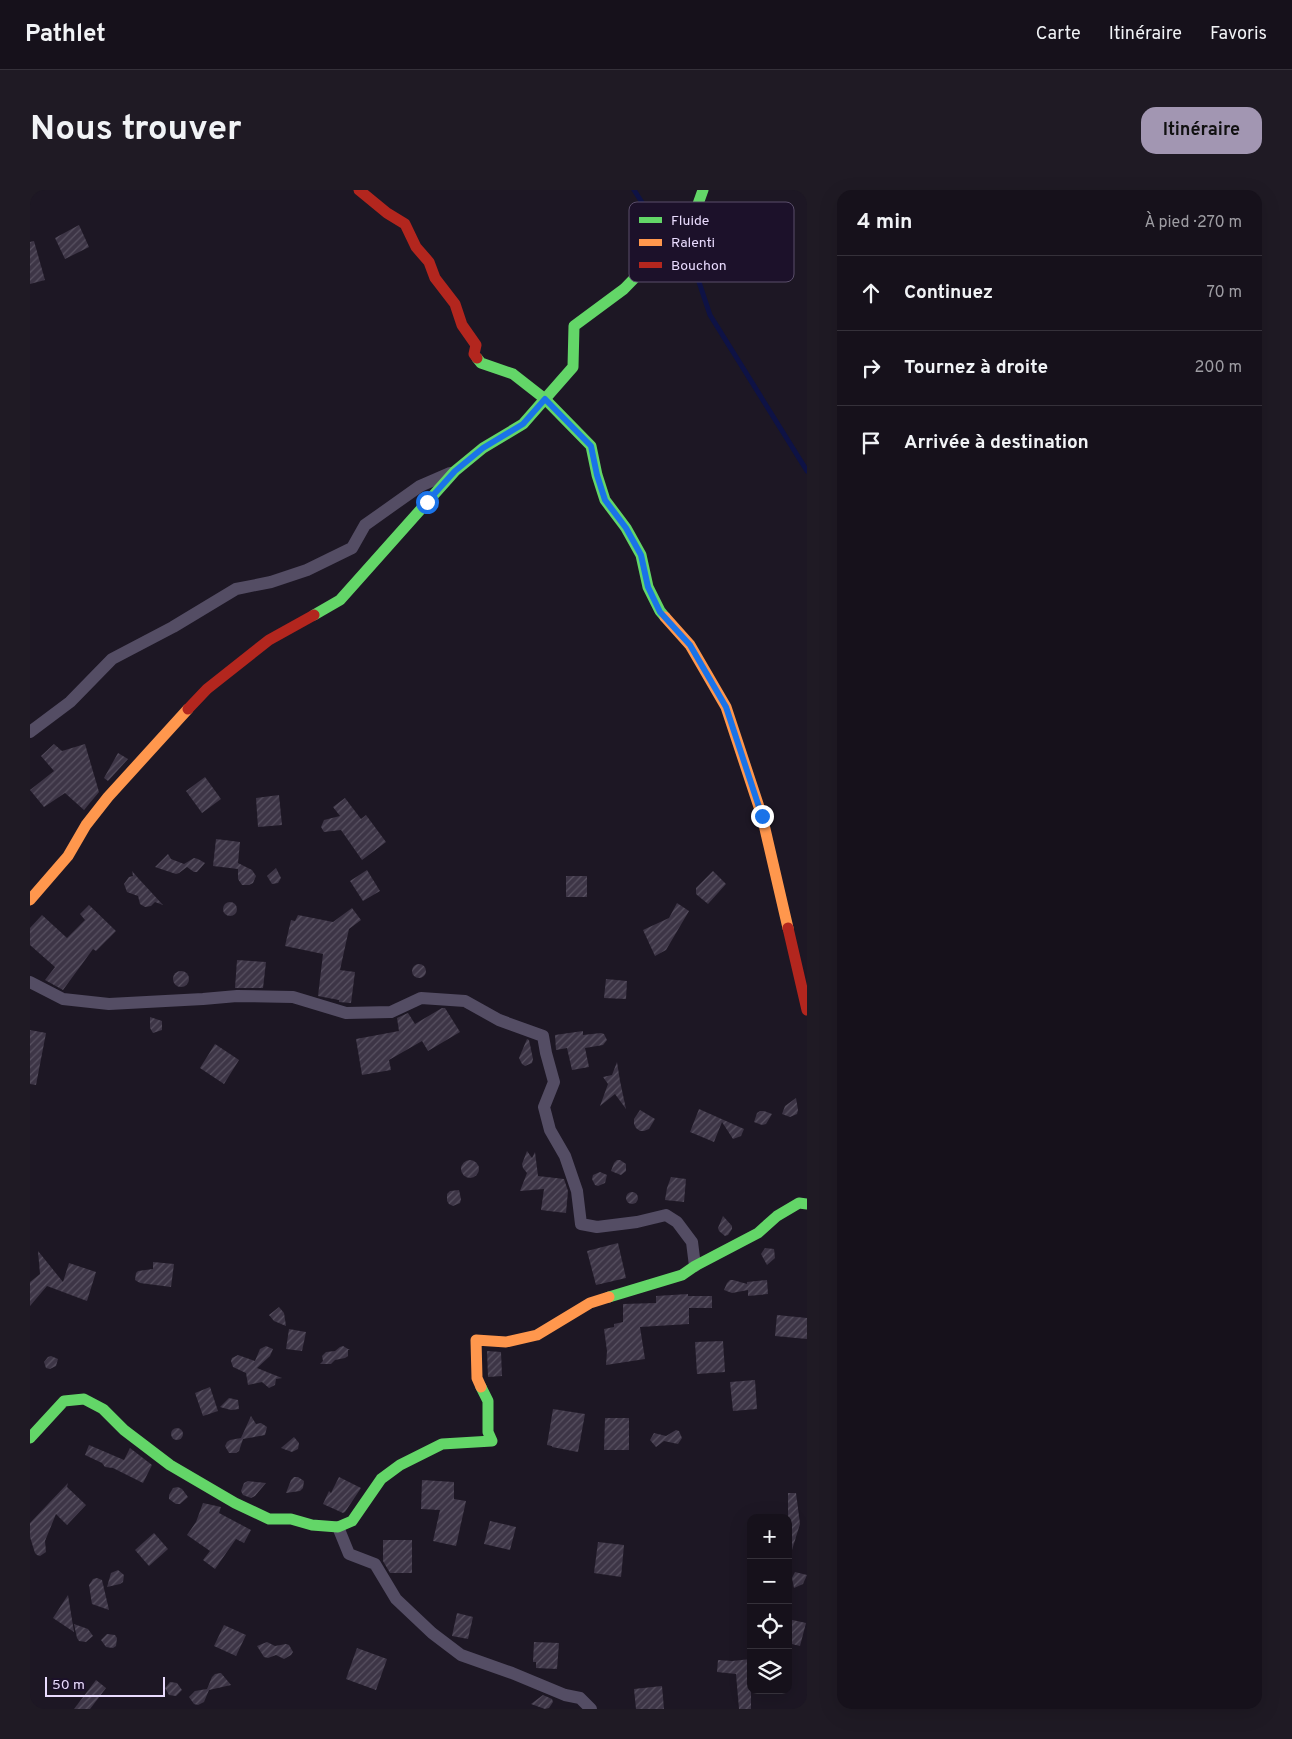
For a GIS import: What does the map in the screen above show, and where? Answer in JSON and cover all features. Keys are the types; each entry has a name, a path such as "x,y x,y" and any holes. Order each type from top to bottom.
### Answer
{"street":[{"path":"359,190 387,213 405,224 416,247 429,262 435,278 455,304 462,325 476,344 474,354 481,363 513,374 545,399 591,446 605,500 626,528 641,555 648,587 660,612 690,645 726,707 762,816 807,1010"},
{"path":"699,202 703,190"},
{"path":"30,900 68,856 86,826 108,797 207,689 269,640 340,600 455,471 483,448 523,424 573,367 574,326 624,290 632,282"},
{"path":"30,732 70,702 112,659 173,627 236,589 272,582 307,570 352,548 365,525 420,486 455,471"},
{"path":"30,982 63,999 109,1004 237,996 293,997 346,1012 391,1012 421,998 465,1001 499,1020 543,1036 554,1082 544,1107 550,1130 565,1156 577,1191 580,1224 597,1227 636,1222 666,1215 677,1222 692,1242 695,1266"},
{"path":"30,1438 64,1400 84,1399 103,1409 124,1430 170,1465 235,1503 269,1519 292,1519 312,1525 338,1528 352,1522 381,1479 400,1465 442,1444 492,1441 488,1432 488,1401 477,1378 476,1340 506,1342 537,1335 590,1303 682,1275 758,1232 777,1216 799,1203 807,1204"},
{"path":"338,1528 348,1554 375,1564 396,1599 432,1633 461,1655 512,1673 565,1695 580,1698 591,1709"}],"building":[{"path":"79,225 89,247 65,259 55,238"},
{"path":"34,241 45,280 30,284 30,242"},
{"path":"54,744 62,751 85,744 99,792 84,810 65,793 44,807 30,790 54,771 41,756"},
{"path":"118,753 128,759 108,781 104,778"},
{"path":"205,777 221,799 202,813 186,791"},
{"path":"279,795 282,825 258,827 256,798"},
{"path":"345,798 361,819 366,815 386,842 362,860 341,830 324,832 321,827 324,820 340,816 333,807"},
{"path":"216,839 240,842 238,863 252,870 256,876 253,883 242,885 238,879 238,869 213,866"},
{"path":"168,854 171,859 184,864 194,858 205,863 197,872 187,867 176,874 155,867"},
{"path":"276,868 281,878 278,883 272,884 267,876"},
{"path":"367,870 380,891 363,901 350,881"},
{"path":"132,871 163,905 155,902 151,906 145,907 140,904 138,896 127,892 124,884 129,877 133,876"},
{"path":"713,871 726,884 708,904 696,894 696,888"},
{"path":"566,876 587,876 587,897 566,897"},
{"path":"227,902 233,902 237,909 233,916 227,916 223,912 223,906"},
{"path":"677,903 689,911 666,950 655,956 643,930 669,918"},
{"path":"89,905 116,931 96,951 93,949 63,990 45,980 55,967 30,945 30,928 42,915 67,938 85,920 80,914"},
{"path":"352,908 361,920 349,929 340,970 355,972 351,1003 339,1002 339,1000 318,996 323,954 285,946 291,920 295,921 298,915 333,922"},
{"path":"237,960 266,962 263,988 235,988"},
{"path":"419,964 424,966 426,971 424,976 419,978 414,976 412,971 414,966"},
{"path":"181,971 189,979 181,987 173,979"},
{"path":"606,979 627,981 626,999 604,998"},
{"path":"445,1008 460,1032 428,1051 422,1041 389,1060 391,1070 362,1075 356,1039 399,1031 397,1018 408,1013 415,1024"},
{"path":"150,1017 162,1021 162,1030 153,1033 150,1028"},
{"path":"30,1030 46,1033 36,1085 30,1084"},
{"path":"583,1031 583,1035 604,1034 607,1040 603,1045 585,1048 589,1067 572,1070 567,1048 556,1050 555,1035"},
{"path":"527,1039 529,1040 533,1059 532,1063 525,1066 519,1058"},
{"path":"215,1044 239,1060 224,1084 200,1068"},
{"path":"617,1062 626,1109 615,1094 600,1106 608,1084 603,1077 612,1075"},
{"path":"796,1098 797,1114 790,1117 782,1114 785,1106"},
{"path":"699,1109 744,1129 741,1136 733,1139 722,1122 714,1142 690,1132"},
{"path":"640,1110 655,1119 649,1129 644,1131 640,1131 634,1124 634,1119"},
{"path":"760,1111 772,1114 766,1124 762,1125 754,1122 757,1113"},
{"path":"527,1151 532,1158 535,1152 538,1176 564,1179 568,1191 566,1213 541,1210 544,1189 520,1191 527,1173 522,1164"},
{"path":"470,1160 476,1163 479,1169 476,1175 470,1178 464,1175 461,1169 464,1163"},
{"path":"617,1160 626,1164 626,1171 621,1175 611,1171"},
{"path":"600,1172 607,1175 605,1183 598,1186 595,1185 592,1179 593,1175"},
{"path":"671,1177 686,1179 684,1202 665,1200"},
{"path":"459,1190 460,1203 453,1206 449,1204 447,1194 450,1191"},
{"path":"630,1192 634,1192 638,1198 634,1204 630,1204 626,1200 626,1196"},
{"path":"723,1216 732,1226 728,1235 725,1236 718,1228"},
{"path":"618,1243 626,1278 596,1285 587,1251"},
{"path":"765,1248 774,1249 775,1258 767,1265 761,1254"},
{"path":"38,1251 63,1282 69,1263 96,1272 87,1301 47,1286 30,1306 30,1282 40,1274"},
{"path":"153,1262 174,1264 171,1287 140,1283 135,1280 138,1271 153,1269"},
{"path":"730,1280 747,1284 747,1282 767,1280 768,1294 748,1296 748,1290 732,1293 724,1290"},
{"path":"688,1294 688,1296 712,1296 712,1308 689,1308 689,1324 640,1327 645,1359 606,1365 607,1351 604,1329 614,1327 614,1324 623,1322 623,1304 656,1303 656,1296"},
{"path":"279,1307 284,1313 286,1326 274,1321 269,1315"},
{"path":"777,1315 807,1318 807,1339 775,1336"},
{"path":"289,1329 306,1332 302,1351 286,1349"},
{"path":"723,1341 725,1372 697,1374 695,1342"},
{"path":"266,1346 273,1349 270,1356 257,1368 282,1378 276,1379 275,1385 269,1388 262,1382 248,1385 246,1373 233,1367 232,1358 238,1355 255,1361 260,1349"},
{"path":"343,1346 350,1349 348,1350 348,1356 335,1360 331,1364 320,1364 323,1361 322,1356 326,1352 335,1351"},
{"path":"487,1351 501,1352 502,1376 488,1377"},
{"path":"51,1356 58,1359 56,1366 50,1369 46,1368 44,1362"},
{"path":"755,1380 757,1409 733,1411 730,1382"},
{"path":"210,1387 218,1411 203,1416 195,1393"},
{"path":"229,1398 238,1400 239,1409 231,1410 220,1407"},
{"path":"553,1409 585,1414 578,1452 547,1445"},
{"path":"251,1416 256,1424 261,1423 267,1427 265,1435 243,1439 239,1451 229,1453 225,1446 227,1442 241,1438"},
{"path":"605,1418 629,1418 629,1450 604,1450"},
{"path":"175,1428 179,1428 183,1434 179,1440 175,1440 171,1436 171,1432"},
{"path":"676,1430 679,1431 682,1438 678,1444 664,1441 656,1447 650,1440 654,1433 666,1436"},
{"path":"294,1437 299,1443 298,1449 292,1452 281,1448"},
{"path":"89,1445 124,1460 130,1448 152,1465 143,1483 113,1468 105,1467 102,1463 85,1455"},
{"path":"294,1477 304,1481 303,1488 300,1491 286,1493 291,1480"},
{"path":"339,1477 361,1488 343,1513 323,1504"},
{"path":"422,1480 454,1482 454,1499 466,1501 456,1546 433,1541 440,1510 421,1509"},
{"path":"248,1481 266,1483 251,1498 243,1495 241,1491 244,1483"},
{"path":"68,1483 67,1487 86,1505 67,1525 56,1514 45,1541 46,1552 40,1556 37,1555 30,1537 30,1523"},
{"path":"178,1487 188,1497 180,1504 176,1504 169,1499 169,1495 173,1488"},
{"path":"788,1493 796,1493 800,1524 792,1550 792,1514 788,1514"},
{"path":"203,1503 221,1507 219,1513 251,1530 244,1543 236,1539 215,1569 203,1560 210,1551 187,1535 196,1522"},
{"path":"490,1521 516,1527 510,1550 484,1544"},
{"path":"154,1533 168,1549 149,1566 135,1550"},
{"path":"383,1540 412,1540 412,1573 390,1573 383,1561"},
{"path":"598,1542 624,1545 621,1577 594,1573"},
{"path":"118,1570 124,1575 123,1582 107,1587 111,1573"},
{"path":"795,1572 807,1575 803,1584 794,1588 792,1578"},
{"path":"93,1579 102,1580 109,1610 92,1604 89,1585"},
{"path":"68,1595 74,1632 53,1618"},
{"path":"457,1613 473,1617 468,1639 452,1636"},
{"path":"792,1620 806,1623 800,1646 792,1644"},
{"path":"74,1624 88,1629 93,1636 86,1642 79,1641"},
{"path":"224,1625 246,1635 236,1656 214,1646"},
{"path":"107,1634 115,1635 117,1638 116,1646 113,1648 106,1647 101,1640"},
{"path":"267,1642 275,1646 289,1645 293,1652 284,1659 276,1655 268,1658 264,1657 257,1646"},
{"path":"534,1642 559,1643 557,1669 536,1668 536,1662 533,1662"},
{"path":"357,1648 387,1659 376,1690 346,1679"},
{"path":"747,1659 747,1694 751,1694 751,1709 739,1709 736,1674 717,1672 718,1660"},
{"path":"221,1673 231,1685 209,1690 204,1702 198,1705 194,1704 189,1697 195,1691 207,1689 212,1677 215,1674"},
{"path":"96,1680 106,1688 90,1709 74,1709"},
{"path":"170,1682 177,1683 182,1690 176,1696 169,1695 165,1688"},
{"path":"662,1686 664,1709 636,1709 634,1689"},
{"path":"543,1695 552,1699 553,1702 549,1708 545,1709 531,1704"}],"waterway":[{"path":"634,190 642,202"},
{"path":"699,282 710,315 807,471"}],"traffic: fast":[{"path":"699,202 703,190"},
{"path":"314,615 340,600 455,471 483,448 523,424 573,367 574,326 631,282"},
{"path":"477,358 481,363 513,374 545,399 591,446 605,500 626,528 641,555 648,587 665,617"},
{"path":"609,1297 682,1275 695,1266 758,1233 777,1216 799,1203 807,1204"},
{"path":"30,1438 64,1401 84,1399 103,1409 124,1430 170,1465 235,1503 269,1519 291,1519 312,1525 338,1527 352,1521 381,1479 400,1465 442,1444 492,1441 488,1432 488,1401 481,1387"}],"traffic: slow":[{"path":"665,617 690,645 726,707 762,816 788,928"},
{"path":"30,900 68,856 86,825 108,797 188,709"},
{"path":"481,1387 477,1378 476,1340 506,1342 537,1335 590,1303 609,1297"}],"traffic: jam":[{"path":"359,190 387,213 405,224 416,247 429,262 435,278 455,304 462,325 476,345 474,354 477,358"},
{"path":"188,709 207,689 269,640 314,615"},
{"path":"788,928 807,1010"}],"route":[{"path":"427,502 455,471 483,448 523,424 545,399 591,446 605,500 626,528 641,555 648,587 660,612 690,645 726,707 762,816"}]}
